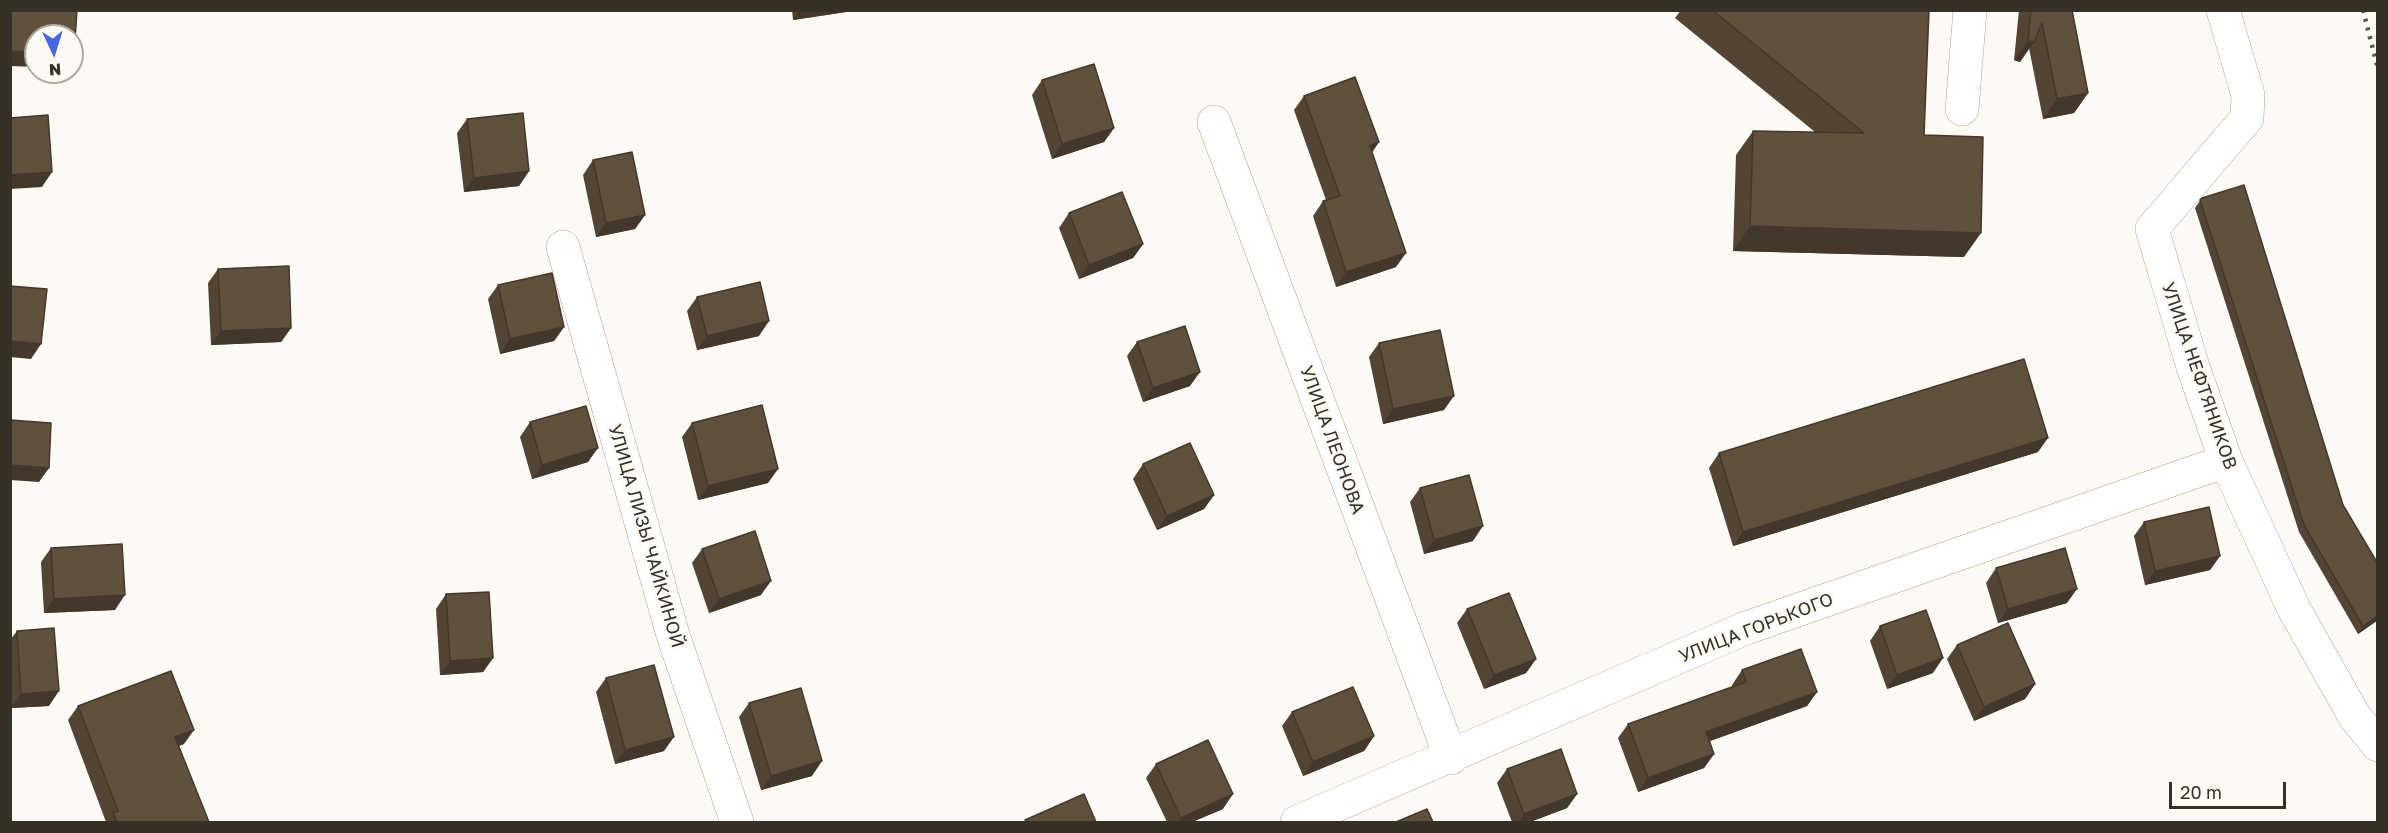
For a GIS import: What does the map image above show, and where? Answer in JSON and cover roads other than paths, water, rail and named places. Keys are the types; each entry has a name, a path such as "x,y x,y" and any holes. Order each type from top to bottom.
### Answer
{"street":[{"path":"1962,109 1971,10"},
{"name":"УЛИЦА НЕФТЯНИКОВ","path":"2223,10 2248,94 2247,118 2152,229 2193,367 2226,461 2294,609 2355,717 2378,746"},
{"name":"УЛИЦА ЛЕОНОВА","path":"1214,122 1451,758"},
{"name":"УЛИЦА ЛИЗЫ ЧАЙКИНОЙ","path":"563,247 673,635 737,822"},
{"name":"УЛИЦА ГОРЬКОГО","path":"1297,822 1451,758 1746,628 2226,461"}],"railway":[{"path":"2363,10 2378,69"}]}
